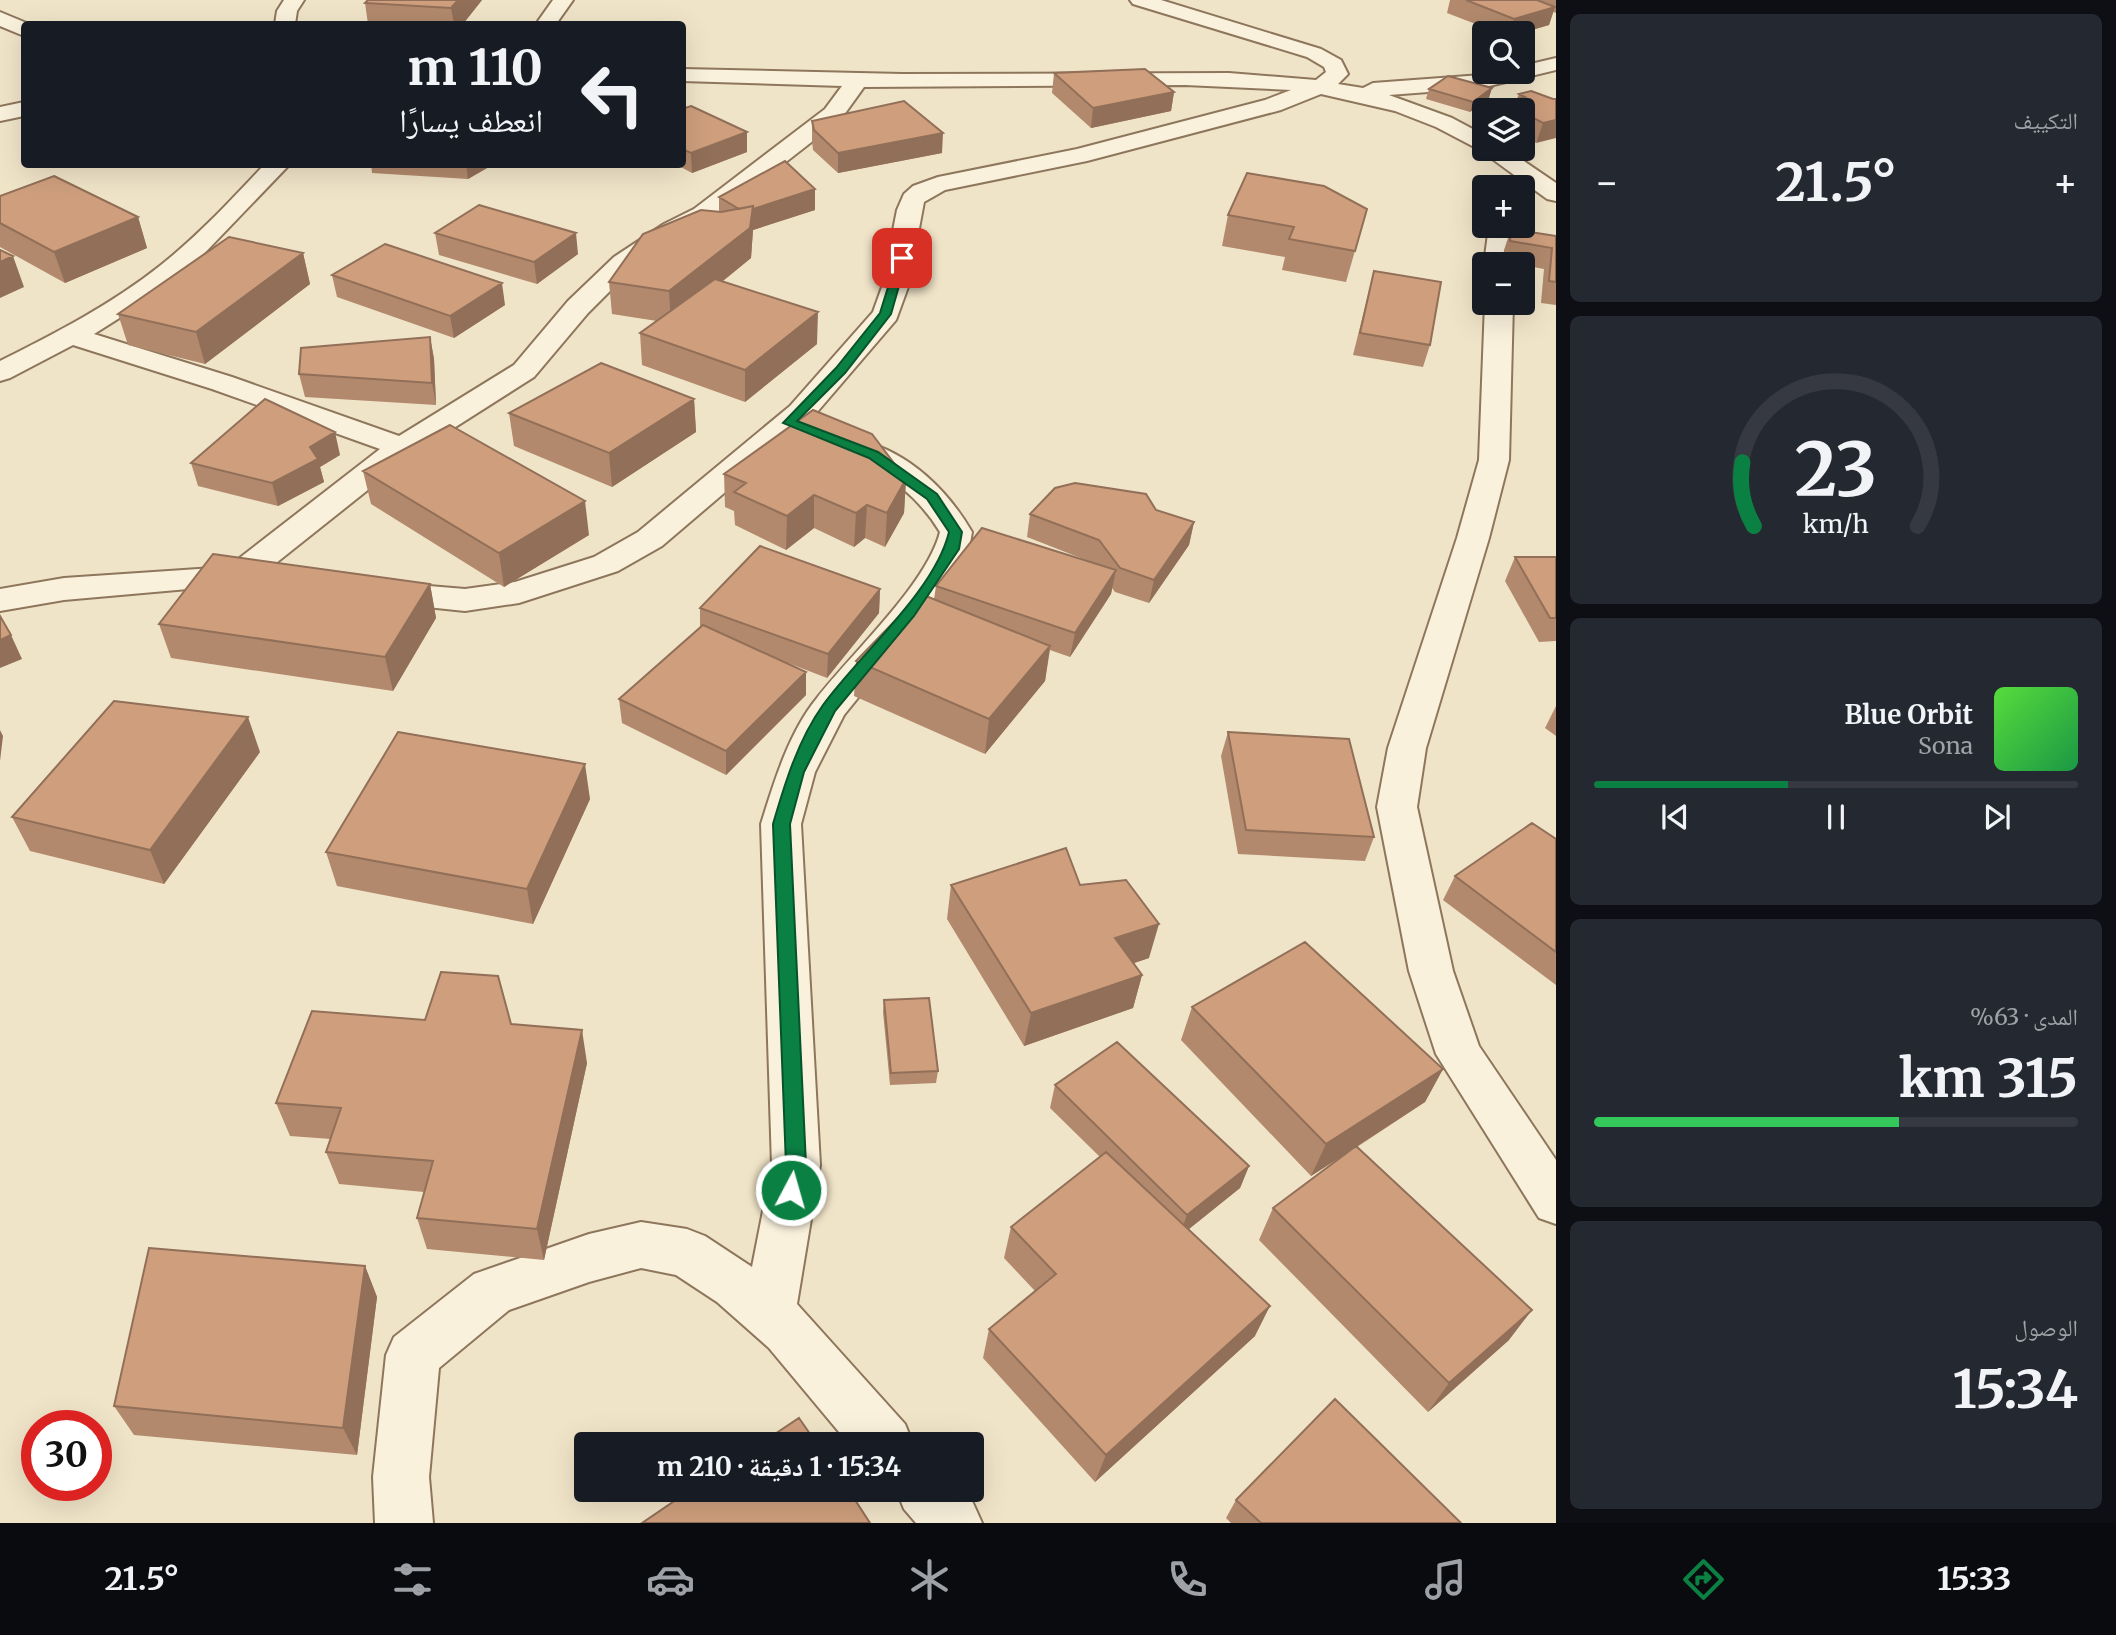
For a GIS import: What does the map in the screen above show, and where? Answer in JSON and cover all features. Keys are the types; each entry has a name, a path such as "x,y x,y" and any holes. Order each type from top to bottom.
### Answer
{"street":[{"path":"285,21 287,11 294,0"},
{"path":"548,21 563,0"},
{"path":"349,589 465,600 519,592 606,564 650,539 683,514 789,423 841,371 886,314 895,287 909,210 913,199 922,191 963,178 1079,156 1273,105 1323,85 1338,74 1334,64 1314,54 1140,0"},
{"path":"0,18 21,28"},
{"path":"1356,91 1481,82 1556,64"},
{"path":"686,75 858,80 1220,78 1323,85 1356,91 1415,110 1472,138"},
{"path":"239,575 402,447 524,371 586,299 623,263 673,229 703,214 783,153 833,114 858,80"},
{"path":"0,114 21,109"},
{"path":"1509,161 1556,194"},
{"path":"0,372 72,336 170,271 208,238 275,168"},
{"path":"1499,315 1494,460 1473,538 1407,748 1397,807 1431,971 1459,1054 1556,1202"},
{"path":"72,336 222,383 402,447"},
{"path":"769,1313 796,1165 781,824 796,772 828,709 909,612 952,549 956,532 932,496 874,455 789,423"},
{"path":"0,600 64,589 239,575 280,580"},
{"path":"404,1523 401,1477 413,1355 492,1291 589,1258 641,1245 687,1252 735,1285 788,1330 875,1432"},
{"path":"935,1502 953,1523"}],"building":[{"path":"368,0 458,0 451,8 365,3"},
{"path":"1466,0 1537,0 1555,7 1514,19"},
{"path":"1145,69 1174,92 1093,108 1054,73"},
{"path":"1448,76 1492,88 1478,98 1472,98 1472,102 1429,89"},
{"path":"1531,91 1556,99 1556,120 1543,123 1535,119 1535,98 1521,98 1525,97 1519,94"},
{"path":"904,101 943,133 838,153 814,130 812,121"},
{"path":"691,106 747,132 691,153 686,151 686,108"},
{"path":"785,161 815,189 753,209 753,206 739,209 719,197"},
{"path":"1247,173 1324,186 1367,209 1355,251 1289,239 1294,227 1228,215"},
{"path":"54,176 138,217 54,252 0,223 0,196"},
{"path":"479,205 576,233 534,262 435,233"},
{"path":"753,206 750,228 669,291 609,282 643,234 701,210 721,212"},
{"path":"1535,233 1556,236 1556,282 1549,281 1552,248 1510,241 1510,238 1535,238"},
{"path":"229,237 303,253 196,332 118,314"},
{"path":"385,244 502,283 450,316 332,275"},
{"path":"0,250 13,256 0,262"},
{"path":"1374,271 1441,282 1430,345 1360,333"},
{"path":"715,279 818,312 745,370 640,333"},
{"path":"430,337 432,383 299,374 301,348"},
{"path":"601,363 694,399 609,453 509,413"},
{"path":"265,399 335,432 310,447 318,459 272,483 191,463"},
{"path":"813,410 872,434 906,479 887,513 867,505 856,513 814,495 787,516 734,492 746,483 724,474"},
{"path":"450,425 585,501 499,553 363,471"},
{"path":"1075,483 1146,494 1156,510 1194,522 1154,580 1120,568 1099,540 1030,514 1055,488"},
{"path":"982,528 1116,570 1075,633 936,586"},
{"path":"760,546 880,589 828,654 700,608"},
{"path":"213,554 430,584 385,657 159,624"},
{"path":"1515,557 1556,557 1556,618 1550,618"},
{"path":"921,594 1050,646 989,719 856,661"},
{"path":"0,616 11,635 0,640"},
{"path":"703,625 806,672 726,751 619,699"},
{"path":"114,701 248,717 150,850 12,817"},
{"path":"398,732 585,764 527,889 326,852"},
{"path":"1228,732 1349,739 1374,837 1246,830"},
{"path":"1532,823 1556,839 1556,952 1455,876"},
{"path":"1066,848 1080,885 1126,880 1159,924 1115,938 1142,975 1031,1013 951,885"},
{"path":"1305,942 1443,1069 1326,1144 1192,1007"},
{"path":"441,972 498,976 511,1024 582,1030 537,1229 417,1218 433,1161 326,1152 341,1108 276,1103 312,1011 425,1020"},
{"path":"929,998 938,1071 891,1073 884,1000"},
{"path":"1117,1042 1249,1166 1187,1215 1055,1085"},
{"path":"1356,1146 1532,1310 1449,1383 1273,1208"},
{"path":"1106,1152 1270,1306 1106,1455 989,1329 1056,1274 1011,1227"},
{"path":"149,1248 365,1266 343,1428 114,1406"},
{"path":"1335,1399 1461,1523 1261,1523 1236,1500"},
{"path":"799,1418 809,1432 778,1432"},
{"path":"673,1502 856,1502 870,1523 642,1523"}],"route":[{"path":"791,1190 796,1165 781,824 796,772 828,709 909,612 952,549 956,532 932,496 874,455 825,434 789,423 841,371 886,314 902,258"}]}
